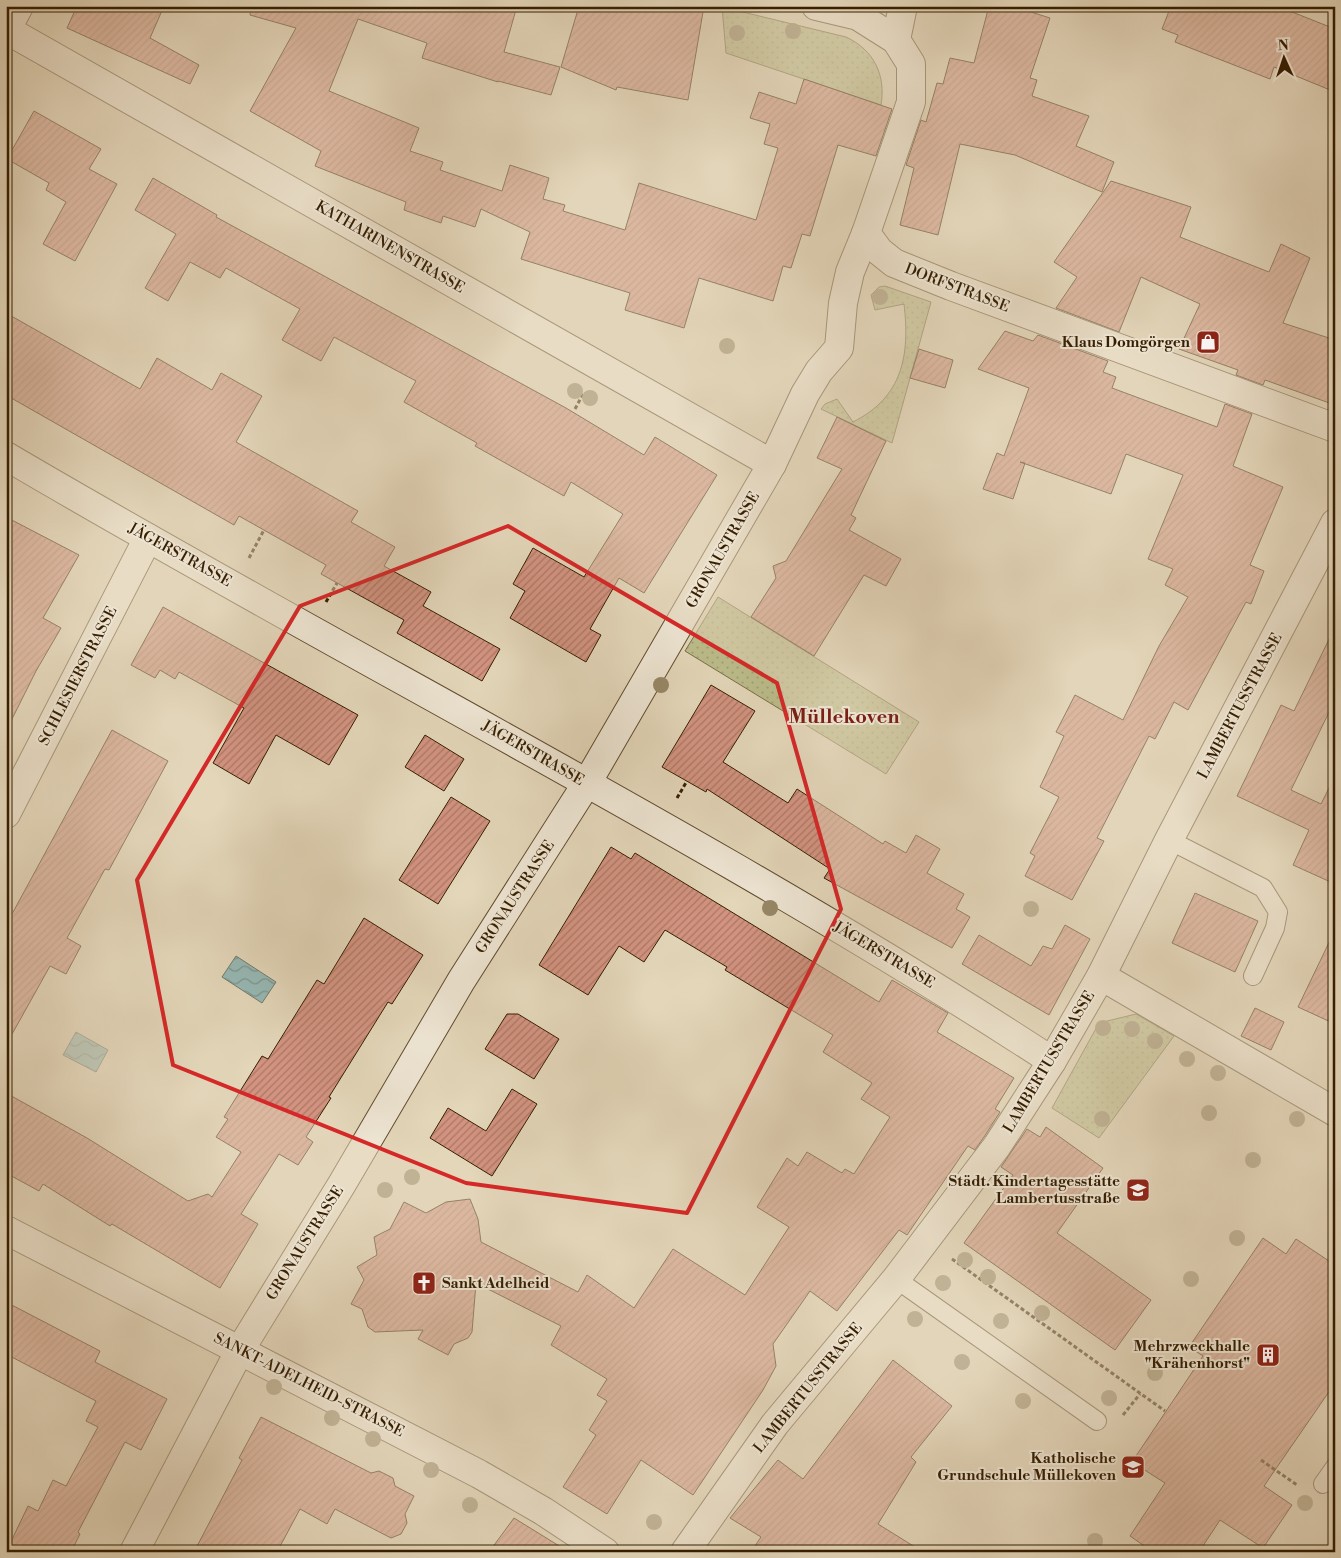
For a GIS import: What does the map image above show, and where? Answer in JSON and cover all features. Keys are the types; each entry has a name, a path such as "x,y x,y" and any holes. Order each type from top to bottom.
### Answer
{"street":[{"path":"816,6 858,16 896,40 912,64 910,102 866,233"},
{"path":"896,40 903,6"},
{"name":"KATHARINENSTRASSE","path":"11,22 772,464"},
{"name":"GRONAUSTRASSE","path":"134,1552 240,1350 342,1184 461,981 587,783 772,464 804,394 818,371 839,348 843,303 850,272 866,233"},
{"name":"DORFSTRASSE","path":"866,233 879,251 894,264 1335,428"},
{"name":"JÄGERSTRASSE","path":"6,456 148,538 743,870 917,975 1052,1062"},
{"name":"LAMBERTUSSTRASSE","path":"685,1552 775,1424 896,1279 997,1146 1052,1062 1101,976 1169,840 1335,523"},
{"name":"SCHLESIERSTRASSE","path":"6,814 148,538"},
{"path":"1101,976 1335,1112"},
{"name":"SANKT-ADELHEID-STRASSE","path":"6,1230 479,1474 543,1511 605,1552"}],"lane":[{"path":"1169,840 1263,888 1278,912 1275,928 1253,976"},
{"path":"896,1279 1096,1421"},
{"path":"1324,1484 1335,1467"}],"path":[{"path":"925,1240 1165,1411"}],"highlighted area":[{"path":"508,526 777,683 841,909 687,1213 466,1183 173,1065 137,880 300,606"}],"green space":[{"path":"722,7 846,37 856,42 871,56 880,74 882,84 881,105 726,53"},
{"path":"885,286 931,302 892,443 821,409 825,404 837,399 853,422 870,412 893,387 900,373 904,357 906,323 904,304 875,310 871,295 879,287"},
{"path":"718,597 919,722 886,774 685,651"},
{"path":"1136,1014 1174,1036 1099,1138 1052,1108 1099,1023"}],"water":[{"path":"236,956 276,982 262,1003 222,977"},
{"path":"76,1032 108,1050 96,1072 63,1055"}],"building":[{"path":"77,6 164,6 150,38 199,65 190,84 67,28"},
{"path":"251,6 517,6 504,52 560,67 551,95 498,82 422,58 427,43 358,19 329,91 419,128 410,151 443,162 440,170 502,191 510,165 549,178 543,199 565,205 563,211 625,230 639,183 756,220 778,148 764,144 770,124 750,118 759,92 796,104 804,79 892,109 876,156 838,145 810,236 802,234 791,268 783,266 773,301 699,278 684,328 625,310 630,293 521,259 530,232 481,209 475,227 443,216 441,223 404,210 406,202 315,166 321,151 250,111 296,28 250,15"},
{"path":"579,6 704,6 688,100 617,87 616,90 561,67"},
{"path":"989,6 1012,6 1050,18 1030,78 1037,80 1032,96 1089,116 1076,146 1114,162 1102,192 1015,155 960,144 938,235 900,225 914,168 906,165 921,120 926,122 937,83 943,84 950,58 974,63"},
{"path":"1171,6 1277,6 1335,29 1335,92 1274,67 1270,79 1175,42 1178,35 1162,29"},
{"path":"34,111 101,149 89,169 117,184 75,261 43,244 66,202 46,190 49,183 7,159"},
{"path":"153,178 217,215 216,217 566,408 644,455 655,437 717,475 644,593 619,578 590,629 601,635 586,662 510,618 525,591 513,584 533,548 584,577 623,514 571,482 564,496 475,446 477,443 404,402 416,381 334,337 321,361 282,340 300,309 226,268 220,278 190,262 168,301 145,288 176,234 135,210"},
{"path":"1111,181 1191,207 1180,237 1269,272 1281,244 1310,258 1283,323 1335,340 1335,405 1265,380 1263,385 1236,375 1238,370 1179,349 1200,304 1141,277 1119,332 1056,308 1077,277 1054,262"},
{"path":"6,313 140,389 157,358 212,390 221,373 262,396 236,442 358,511 351,522 395,547 384,566 431,592 423,606 500,649 482,681 397,633 404,620 321,574 326,565 239,516 234,525 6,395"},
{"path":"1005,331 1033,341 1038,335 1108,361 1103,372 1116,377 1112,388 1217,427 1225,404 1252,414 1233,466 1283,487 1250,565 1264,571 1251,604 1246,602 1188,710 1174,702 1155,739 1149,736 1097,838 1104,841 1072,900 1025,876 1035,856 1030,853 1059,797 1040,787 1064,736 1056,732 1075,695 1123,720 1159,646 1188,597 1165,585 1173,569 1148,559 1183,475 1126,454 1111,494 1025,464 1013,499 983,489 997,453 1004,456 1029,388 978,369"},
{"path":"919,349 953,360 945,388 910,378"},
{"path":"837,417 886,441 851,515 856,518 849,530 901,559 886,586 864,575 814,656 751,617 776,578 773,566 786,561 842,469 817,458"},
{"path":"6,517 79,555 43,618 61,628 36,671 6,731"},
{"path":"163,607 358,715 329,765 276,735 249,784 213,763 244,708 179,672 175,679 160,670 155,678 131,665"},
{"path":"1335,627 1335,700 1291,790 1321,804 1335,776 1335,884 1293,865 1309,830 1237,796 1281,705 1294,711"},
{"path":"711,685 755,711 723,762 788,803 797,789 883,844 885,841 906,853 916,835 940,849 927,873 964,894 956,909 970,917 952,948 824,878 830,869 707,789 706,792 662,767"},
{"path":"112,730 168,761 109,870 105,869 67,938 81,946 66,974 50,966 6,1045 6,925"},
{"path":"425,735 464,759 444,791 405,767"},
{"path":"451,797 490,821 438,904 399,880"},
{"path":"611,847 631,859 635,853 879,1002 892,980 948,1013 937,1032 1014,1078 995,1109 1000,1112 975,1150 968,1146 907,1235 899,1230 837,1311 810,1291 773,1344 776,1366 763,1390 693,1495 641,1460 607,1514 563,1487 596,1435 589,1430 607,1401 597,1395 607,1379 551,1345 561,1326 476,1283 472,1332 468,1338 454,1344 448,1355 418,1339 423,1330 375,1332 368,1327 362,1309 351,1304 364,1280 357,1267 377,1255 374,1237 390,1229 404,1202 426,1213 446,1202 470,1199 478,1219 481,1242 578,1292 587,1275 634,1308 673,1249 745,1295 789,1227 757,1207 787,1158 798,1166 807,1152 842,1173 845,1169 854,1174 890,1117 861,1099 872,1083 823,1052 833,1035 725,970 727,967 665,930 644,962 619,946 588,995 539,965"},
{"path":"1195,893 1258,921 1235,972 1172,943"},
{"path":"364,918 423,955 392,1004 388,1002 329,1097 331,1098 306,1137 313,1142 298,1165 279,1154 241,1214 258,1224 220,1288 112,1224 110,1226 43,1184 39,1191 6,1173 6,1093 87,1138 188,1201 208,1194 212,1197 241,1152 216,1137 228,1119 224,1117 262,1056 268,1059 317,980 324,984"},
{"path":"1065,925 1090,939 1049,1015 962,964 979,935 1031,966 1043,946 1052,949"},
{"path":"1335,930 1335,1024 1298,1007"},
{"path":"1255,1008 1284,1022 1271,1050 1241,1036"},
{"path":"507,1014 518,1014 559,1039 534,1079 485,1049"},
{"path":"512,1089 537,1104 492,1176 430,1138 448,1108 486,1131"},
{"path":"1046,1127 1103,1168 1057,1233 1151,1300 1115,1350 964,1243 1013,1175 1001,1167 1027,1129 1040,1137"},
{"name":"Mehrzweckhalle \"Krähenhorst\"","path":"1263,1238 1286,1254 1296,1239 1335,1265 1335,1383 1264,1486 1292,1505 1263,1548 1220,1520 1199,1552 1153,1552 1130,1536 1165,1483 1132,1462 1203,1356 1189,1347"},
{"path":"6,1302 100,1351 95,1362 167,1399 141,1450 125,1442 78,1532 80,1534 71,1552 6,1552 28,1506 38,1511 53,1480 66,1486 98,1427 86,1421 96,1401 6,1354"},
{"path":"893,1360 952,1406 911,1457 916,1462 878,1524 923,1552 751,1552 761,1537 730,1518 778,1460 803,1479"},
{"path":"261,1417 371,1473 379,1471 393,1478 395,1486 414,1496 405,1514 407,1523 401,1534 391,1538 335,1509 327,1524 300,1509 277,1552 194,1552 242,1460 239,1458"},
{"path":"514,1518 569,1552 489,1552"}],"place":[{"name":"Klaus Domgörgen","path":"1208,342"},
{"name":"Städt. Kindertagesstätte Lambertusstraße","path":"1138,1190"},
{"name":"Sankt Adelheid","path":"424,1283"},
{"name":"Mehrzweckhalle \"Krähenhorst\"","path":"1268,1355"},
{"name":"Katholische Grundschule Müllekoven","path":"1133,1467"}],"district":[{"name":"Müllekoven","path":"844,717"}]}
